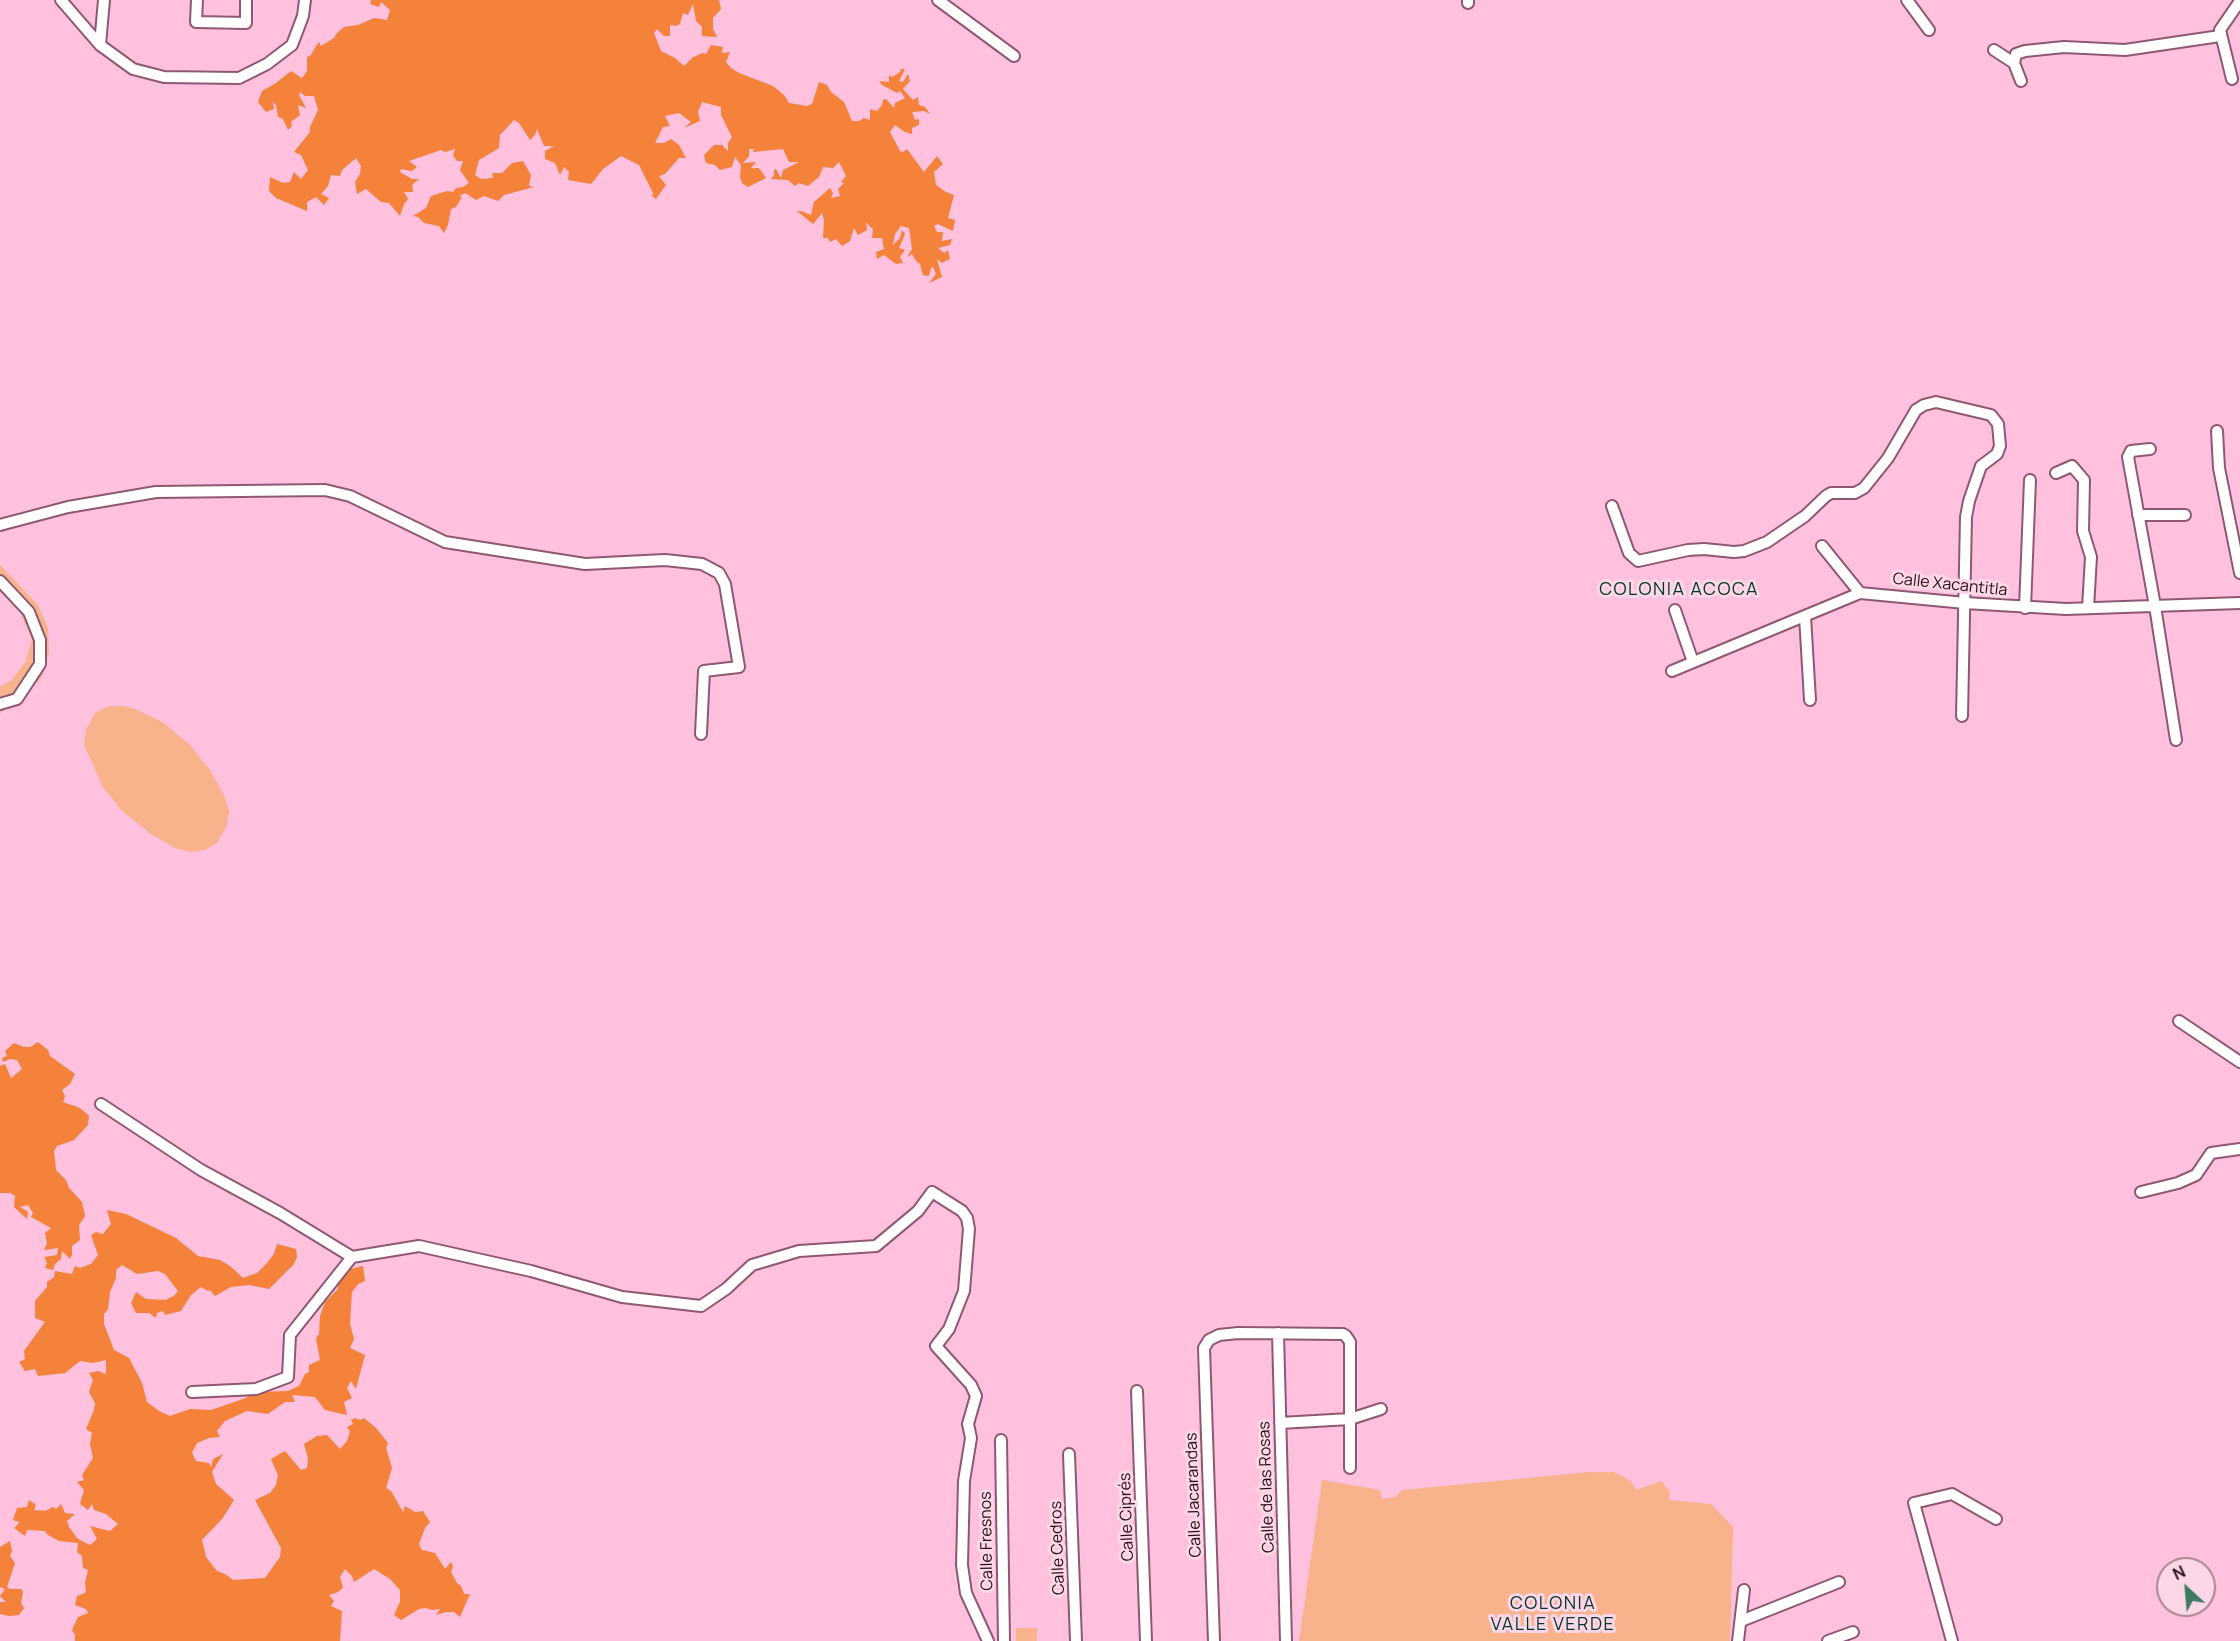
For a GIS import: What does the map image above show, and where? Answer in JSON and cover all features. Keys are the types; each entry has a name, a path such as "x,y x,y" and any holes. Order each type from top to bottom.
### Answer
{"street":[{"path":"61,0 100,45 133,69 164,77 239,78 267,64 292,45 303,16 305,0"},
{"path":"100,45 104,0"},
{"path":"197,0 196,22 246,23 246,0"},
{"path":"938,0 1014,56"},
{"path":"1907,0 1929,30"},
{"path":"2232,79 2220,30 2240,1"},
{"path":"2021,81 2014,63 2016,54 2025,51 2064,47 2125,50 2220,36"},
{"path":"1994,50 2014,63"},
{"path":"1612,506 1629,553 1638,561 1688,550 1744,551 1767,542 1805,516 1831,493 1855,493 1864,488 1888,458 1916,410 1924,405 1936,402 1990,415 1998,424 2000,446 1997,454 1981,466 1966,517 1962,716"},
{"path":"2217,431 2218,468 2240,573"},
{"path":"2150,449 2128,453 2156,606 2176,740"},
{"path":"2056,473 2072,466 2084,480 2083,531 2091,557 2088,608"},
{"path":"2025,608 2030,480"},
{"path":"0,525 68,507 156,492 325,490 350,496 445,542 585,564 665,560 702,564 719,573 725,584 739,667 704,671 701,734"},
{"path":"2138,515 2185,515"},
{"path":"1822,546 1860,593"},
{"path":"0,581 29,612 40,640 40,664 17,699 0,704"},
{"name":"Calle Xacantitla","path":"1672,671 1860,593 2025,608 2240,603"},
{"path":"1675,610 1693,662"},
{"path":"1805,616 1810,700"},
{"path":"2179,1021 2240,1062"},
{"path":"101,1104 201,1170 280,1213 352,1257 419,1246 531,1271 622,1297 701,1306 726,1289 752,1265 799,1251 876,1246 918,1211 932,1192 962,1211 967,1218 969,1229 964,1291 949,1329 936,1346 971,1384 976,1396 969,1424 971,1438 964,1481 962,1565 966,1593 988,1641"},
{"path":"2141,1192 2178,1183 2196,1175 2211,1153 2240,1149"},
{"path":"192,1392 256,1389 288,1377 290,1335 352,1257"},
{"path":"1278,1333 1343,1334 1350,1342 1350,1468"},
{"name":"Calle Jacarandas","path":"1214,1641 1204,1348 1209,1340 1219,1335 1278,1333"},
{"name":"Calle de las Rosas","path":"1278,1333 1286,1641"},
{"name":"Calle Ciprés","path":"1137,1391 1146,1641"},
{"path":"1280,1423 1350,1419 1381,1409"},
{"name":"Calle Fresnos","path":"1001,1440 1004,1641"},
{"name":"Calle Cedros","path":"1069,1454 1076,1641"},
{"path":"1952,1641 1914,1503 1952,1494 1996,1519"},
{"path":"1741,1621 1839,1582"},
{"path":"1738,1641 1744,1590"},
{"path":"1828,1641 1853,1632"}],"shaded area":[{"path":"371,0 719,0 721,9 713,18 713,29 717,37 702,36 702,27 696,21 693,4 688,15 683,13 680,24 670,25 670,36 664,36 657,29 654,33 661,51 684,66 692,58 702,53 706,54 711,45 723,47 722,53 730,52 726,62 731,68 773,86 784,95 789,103 807,106 812,104 819,82 827,85 831,92 844,102 852,121 864,118 870,120 870,109 877,111 883,100 886,99 894,108 895,103 905,98 900,91 897,93 879,81 889,82 889,75 892,77 901,69 905,69 899,81 903,82 908,74 910,81 903,89 913,100 918,97 919,105 925,107 930,114 924,111 912,112 915,120 919,119 919,125 912,128 912,134 895,125 890,132 900,151 907,149 924,172 937,156 943,164 934,172 936,185 954,195 948,218 955,220 953,231 938,224 934,226 937,232 943,232 942,241 952,239 950,245 938,248 944,253 948,250 950,259 942,263 937,259 942,277 929,283 936,274 933,267 929,276 923,275 920,264 912,254 907,257 912,249 909,228 901,226 895,234 893,245 900,238 902,230 905,234 899,248 905,250 900,257 903,263 896,264 884,255 877,259 876,252 884,249 882,238 872,238 873,229 866,223 867,230 858,235 854,228 850,241 842,246 836,239 830,242 828,238 823,238 822,213 813,224 797,211 811,215 814,202 830,188 833,193 831,198 840,196 838,189 844,183 841,182 846,176 839,162 833,168 823,167 819,177 808,186 799,183 795,186 788,180 771,179 774,170 776,169 781,178 783,170 799,162 789,162 783,149 753,152 754,149 749,149 749,156 743,163 756,162 751,168 759,168 766,178 748,187 742,183 741,165 735,157 732,167 720,170 715,165 706,163 704,155 714,145 722,145 728,151 728,143 732,137 721,115 721,107 702,102 698,112 700,121 684,128 691,122 679,113 665,116 670,126 663,127 655,143 664,143 671,139 679,145 686,158 679,158 665,174 659,176 666,185 656,199 652,196 653,193 639,165 621,156 603,169 591,184 568,180 569,172 564,167 560,175 555,163 545,159 545,151 554,146 544,146 537,129 530,140 519,123 514,120 500,135 499,148 479,160 475,175 481,179 493,178 492,173 502,173 512,163 523,161 531,175 529,186 534,187 504,195 498,201 484,196 476,200 465,193 459,196 462,197 456,207 451,209 444,233 439,226 424,223 418,217 413,216 426,208 431,196 447,191 453,192 456,188 469,183 460,170 463,161 457,161 453,156 455,149 445,152 441,150 409,161 417,167 412,171 401,169 400,172 412,179 419,179 412,185 413,192 404,192 408,199 400,216 389,203 381,202 366,189 357,194 355,182 360,174 361,166 356,158 342,170 340,176 331,175 328,186 321,194 329,198 324,205 316,197 307,202 307,211 276,198 269,191 270,177 283,183 290,182 294,172 301,179 308,170 301,155 294,152 310,132 318,110 314,96 305,96 300,92 299,95 306,108 298,105 300,115 291,122 292,126 288,130 283,119 278,117 276,105 273,102 274,109 266,112 258,102 262,91 291,71 302,78 307,71 307,57 311,55 319,42 321,46 334,38 344,27 358,25 374,18 387,20 390,10 381,2 379,7 370,4"},
{"path":"0,565 38,605 48,628 49,652 42,677 22,699 0,713 0,687 12,680 26,661 32,639 20,612 0,591"},
{"path":"109,706 135,709 164,723 190,745 210,770 224,795 229,811 226,828 217,843 205,850 191,852 175,848 151,834 122,811 103,787 84,745 86,730 95,713"},
{"path":"38,1042 48,1050 50,1056 75,1074 70,1084 62,1090 65,1096 63,1102 80,1108 89,1116 88,1125 74,1140 57,1146 54,1151 56,1170 82,1202 85,1216 79,1225 80,1240 72,1246 70,1259 62,1251 61,1259 55,1264 53,1270 45,1268 47,1263 44,1257 57,1255 58,1248 44,1250 47,1243 45,1233 51,1228 31,1217 33,1213 28,1205 20,1207 28,1212 27,1219 14,1207 15,1196 10,1193 0,1193 0,1066 5,1064 11,1078 22,1069 17,1060 10,1059 3,1062 2,1058 7,1056 5,1051 14,1043 30,1047"},
{"path":"107,1210 126,1214 176,1238 198,1256 220,1260 243,1278 257,1273 267,1263 274,1254 277,1244 296,1249 297,1257 294,1264 269,1289 249,1285 231,1287 215,1296 210,1290 201,1287 191,1295 181,1311 165,1315 163,1311 157,1313 156,1318 149,1313 136,1313 131,1303 136,1292 146,1299 165,1300 174,1296 178,1291 165,1274 158,1271 137,1274 122,1265 116,1270 108,1309 104,1314 104,1324 114,1350 129,1358 142,1383 147,1402 170,1416 190,1409 211,1410 246,1398 253,1392 288,1391 299,1386 305,1374 309,1372 309,1365 320,1360 316,1338 319,1334 320,1316 325,1302 337,1290 342,1271 363,1266 365,1281 358,1284 352,1292 350,1324 354,1339 350,1348 365,1355 356,1389 351,1381 347,1388 352,1398 344,1402 347,1415 325,1410 315,1397 292,1395 295,1402 285,1402 268,1414 247,1411 225,1421 217,1431 220,1437 209,1438 197,1443 192,1453 196,1461 209,1463 211,1467 213,1459 223,1454 212,1472 216,1484 234,1500 222,1519 202,1540 206,1557 217,1571 233,1580 265,1578 280,1557 281,1548 255,1500 270,1493 276,1485 278,1475 271,1459 285,1451 301,1470 307,1468 308,1458 304,1444 317,1436 327,1435 340,1449 347,1441 350,1432 347,1427 353,1424 351,1420 364,1418 388,1443 386,1448 392,1468 386,1488 391,1491 403,1512 405,1506 415,1512 423,1511 430,1522 419,1544 422,1550 435,1553 445,1569 451,1562 453,1566 451,1572 457,1583 464,1594 470,1594 460,1617 454,1612 436,1615 440,1609 426,1608 419,1609 401,1620 394,1615 400,1602 400,1590 390,1579 374,1569 354,1582 345,1569 340,1577 343,1588 329,1595 334,1601 331,1606 342,1611 340,1641 75,1641 72,1630 78,1617 88,1613 86,1609 75,1605 77,1596 85,1593 88,1570 83,1568 82,1556 77,1552 78,1543 59,1541 45,1531 27,1530 25,1536 14,1528 20,1522 13,1520 17,1508 27,1507 29,1500 36,1505 34,1510 45,1511 53,1507 56,1509 61,1504 65,1513 75,1514 67,1521 69,1527 78,1539 90,1545 97,1539 90,1526 110,1531 118,1524 106,1514 94,1510 92,1504 88,1510 80,1504 84,1490 77,1482 84,1480 82,1475 93,1458 90,1444 92,1433 86,1429 95,1403 89,1392 93,1380 89,1373 98,1371 106,1374 106,1360 93,1363 80,1361 65,1373 38,1376 35,1369 25,1371 19,1362 25,1359 24,1351 45,1322 35,1318 35,1301 47,1287 47,1282 54,1277 55,1271 72,1274 75,1266 80,1268 91,1264 98,1255 91,1235 96,1232 103,1234 111,1224"},
{"path":"1590,1472 1614,1472 1631,1481 1636,1490 1661,1481 1670,1492 1669,1500 1711,1504 1733,1527 1730,1641 1299,1641 1322,1480 1380,1490 1382,1499 1396,1497 1402,1490"},
{"path":"10,1541 12,1550 10,1556 15,1563 7,1587 21,1589 23,1592 21,1603 24,1608 19,1615 9,1616 0,1614 0,1602 6,1602 0,1596 5,1589 0,1587 0,1547"},
{"path":"1016,1628 1037,1628 1037,1641 1016,1641"}],"district":[{"name":"COLONIA ACOCA","path":"1679,590"},
{"name":"COLONIA VALLE VERDE","path":"1553,1614"}]}
